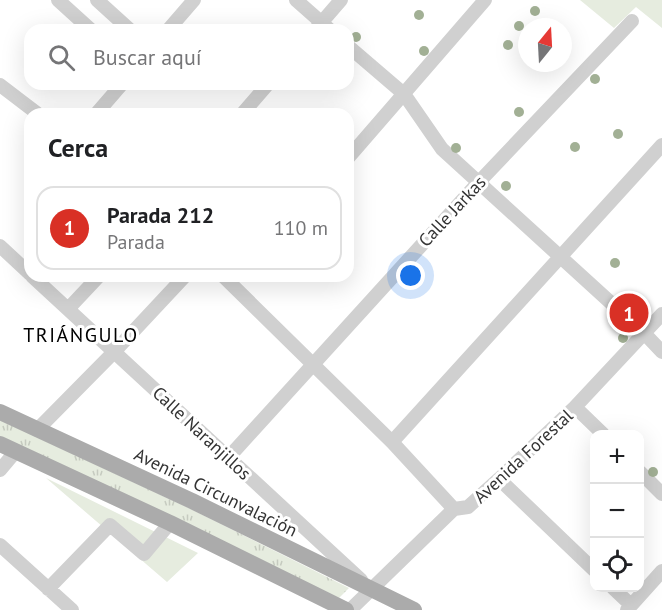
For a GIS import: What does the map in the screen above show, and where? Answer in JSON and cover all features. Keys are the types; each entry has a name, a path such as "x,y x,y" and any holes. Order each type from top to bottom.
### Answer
{"main road":[{"name":"Avenida Circunvalación","path":"0,412 192,501 414,610"},
{"path":"0,444 170,523 348,610"}],"street":[{"path":"58,0 84,24"},
{"path":"98,0 124,24"},
{"path":"173,24 194,0"},
{"path":"296,0 319,24"},
{"path":"324,24 340,0"},
{"path":"354,151 485,0"},
{"name":"Calle Jarkas","path":"228,458 478,183 632,21"},
{"path":"354,51 404,94 442,149 662,352"},
{"path":"0,85 30,108"},
{"path":"101,108 117,90"},
{"path":"248,108 263,90"},
{"path":"392,442 662,145"},
{"name":"Calle Naranjillos","path":"0,246 24,268"},
{"name":"Calle Naranjillos","path":"39,282 371,590"},
{"path":"68,309 93,282"},
{"path":"38,430 179,282"},
{"path":"230,282 392,442 454,510"},
{"path":"235,287 240,282"},
{"name":"Avenida Forestal","path":"348,610 454,510 468,507 499,479 575,407 662,314"},
{"path":"575,407 598,430"},
{"path":"0,470 16,451"},
{"path":"644,477 662,494"},
{"path":"499,479 590,566"},
{"path":"48,589 110,525 144,554 170,523"},
{"path":"0,545 72,610"},
{"path":"616,592 629,608 662,571"}],"green space":[{"path":"580,0 662,0 662,28 636,7 614,28"},
{"path":"0,420 193,510 349,588 339,598 0,436"},
{"path":"46,478 198,553 167,582"}],"place":[{"name":"Parada 212","path":"629,313"}],"district":[{"name":"TRIÁNGULO","path":"81,335"}]}
